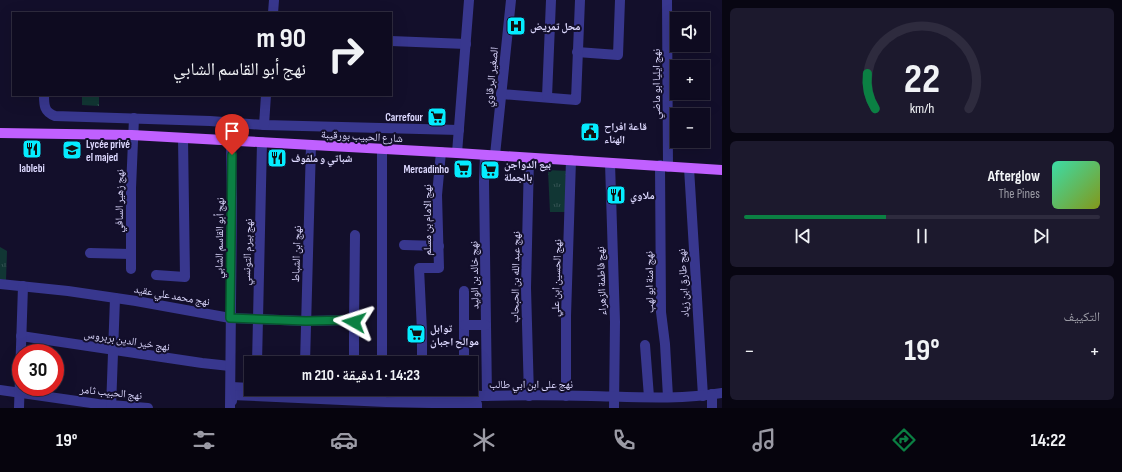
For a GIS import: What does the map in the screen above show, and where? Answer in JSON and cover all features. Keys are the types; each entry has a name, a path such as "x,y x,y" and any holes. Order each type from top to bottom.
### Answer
{"main road":[{"name":"شارع الحبيب بورقيبة","path":"0,133 132,134 722,170"}],"street":[{"path":"272,12 274,0"},
{"path":"458,153 469,0"},
{"name":"الصغير البرقاوي","path":"490,155 501,94 511,0"},
{"path":"547,97 551,0"},
{"path":"501,94 576,100 580,0"},
{"path":"577,52 618,55 620,0"},
{"name":"نهج ايليا ابو ماضي","path":"664,166 667,0"},
{"path":"392,41 466,44"},
{"path":"44,96 46,110 49,114 55,116 210,121 264,125 459,130"},
{"path":"264,125 266,96"},
{"name":"نهج زهير السافي","path":"130,269 132,134 134,118"},
{"path":"156,275 185,277 183,138"},
{"name":"نهج أبو القاسم الشابي","path":"231,140 231,408"},
{"name":"نهج بيرم التونسي","path":"257,356 262,142"},
{"name":"نهج ابن الشباط","path":"305,356 311,145"},
{"path":"382,149 382,356"},
{"name":"نهج الامام بن مسلم","path":"422,356 419,268 439,268 437,195 441,152"},
{"name":"نهج خالد بن الوليد","path":"481,408 484,396 486,325 484,182 490,155"},
{"name":"نهج عبد الله بن الحبحاب","path":"528,158 526,288 529,396"},
{"name":"نهج الحسين ابن علي","path":"566,396 566,316 571,160"},
{"name":"نهج فاطمة الزهراء","path":"610,163 615,322 614,403"},
{"name":"نهج امنة ابو لهب","path":"664,166 661,312 665,344 668,397"},
{"name":"نهج طارق ابن زياد","path":"689,168 712,394 712,408"},
{"path":"354,356 355,235"},
{"path":"404,245 439,246"},
{"path":"90,252 131,254"},
{"name":"نهج محمد علي عقيد","path":"0,284 115,298 230,318 306,321 350,320 354,322"},
{"path":"21,344 24,286"},
{"path":"464,291 464,356"},
{"path":"111,406 115,298"},
{"path":"464,325 486,325"},
{"name":"نهج خير الدين بربروس","path":"21,336 230,366"},
{"path":"645,345 651,397 654,408"},
{"path":"230,387 244,388"},
{"name":"نهج الحبيب ثامر","path":"0,390 12,392"},
{"name":"نهج على ابن ابي طالب","path":"478,395 566,396 614,403 651,397 712,394"},
{"path":"231,408 232,395 450,405 477,404 477,408"},
{"path":"19,408 20,396"},
{"name":"نهج الحبيب ثامر","path":"41,396 111,406 148,408"}],"green space":[{"path":"82,96 99,96 99,106 82,105"},
{"path":"548,170 568,171 567,212 550,212"},
{"path":"0,247 7,251 6,280 0,279"}],"place":[{"name":"محل تمريض","path":"516,26"},
{"name":"Carrefour","path":"437,117"},
{"name":"قاعة افراح الهناء","path":"590,132"},
{"name":"lablebi","path":"32,149"},
{"name":"Lycée privé el majed","path":"72,150"},
{"name":"شباتي و ملفوف","path":"277,158"},
{"name":"Mercadinho","path":"463,169"},
{"name":"بيع الدواجن بالجملة","path":"490,170"},
{"name":"ملاوي","path":"616,195"},
{"name":"توابل موالح اجبان","path":"416,334"}],"route":[{"path":"232,155 230,318 306,321 350,320 354,322"}]}
